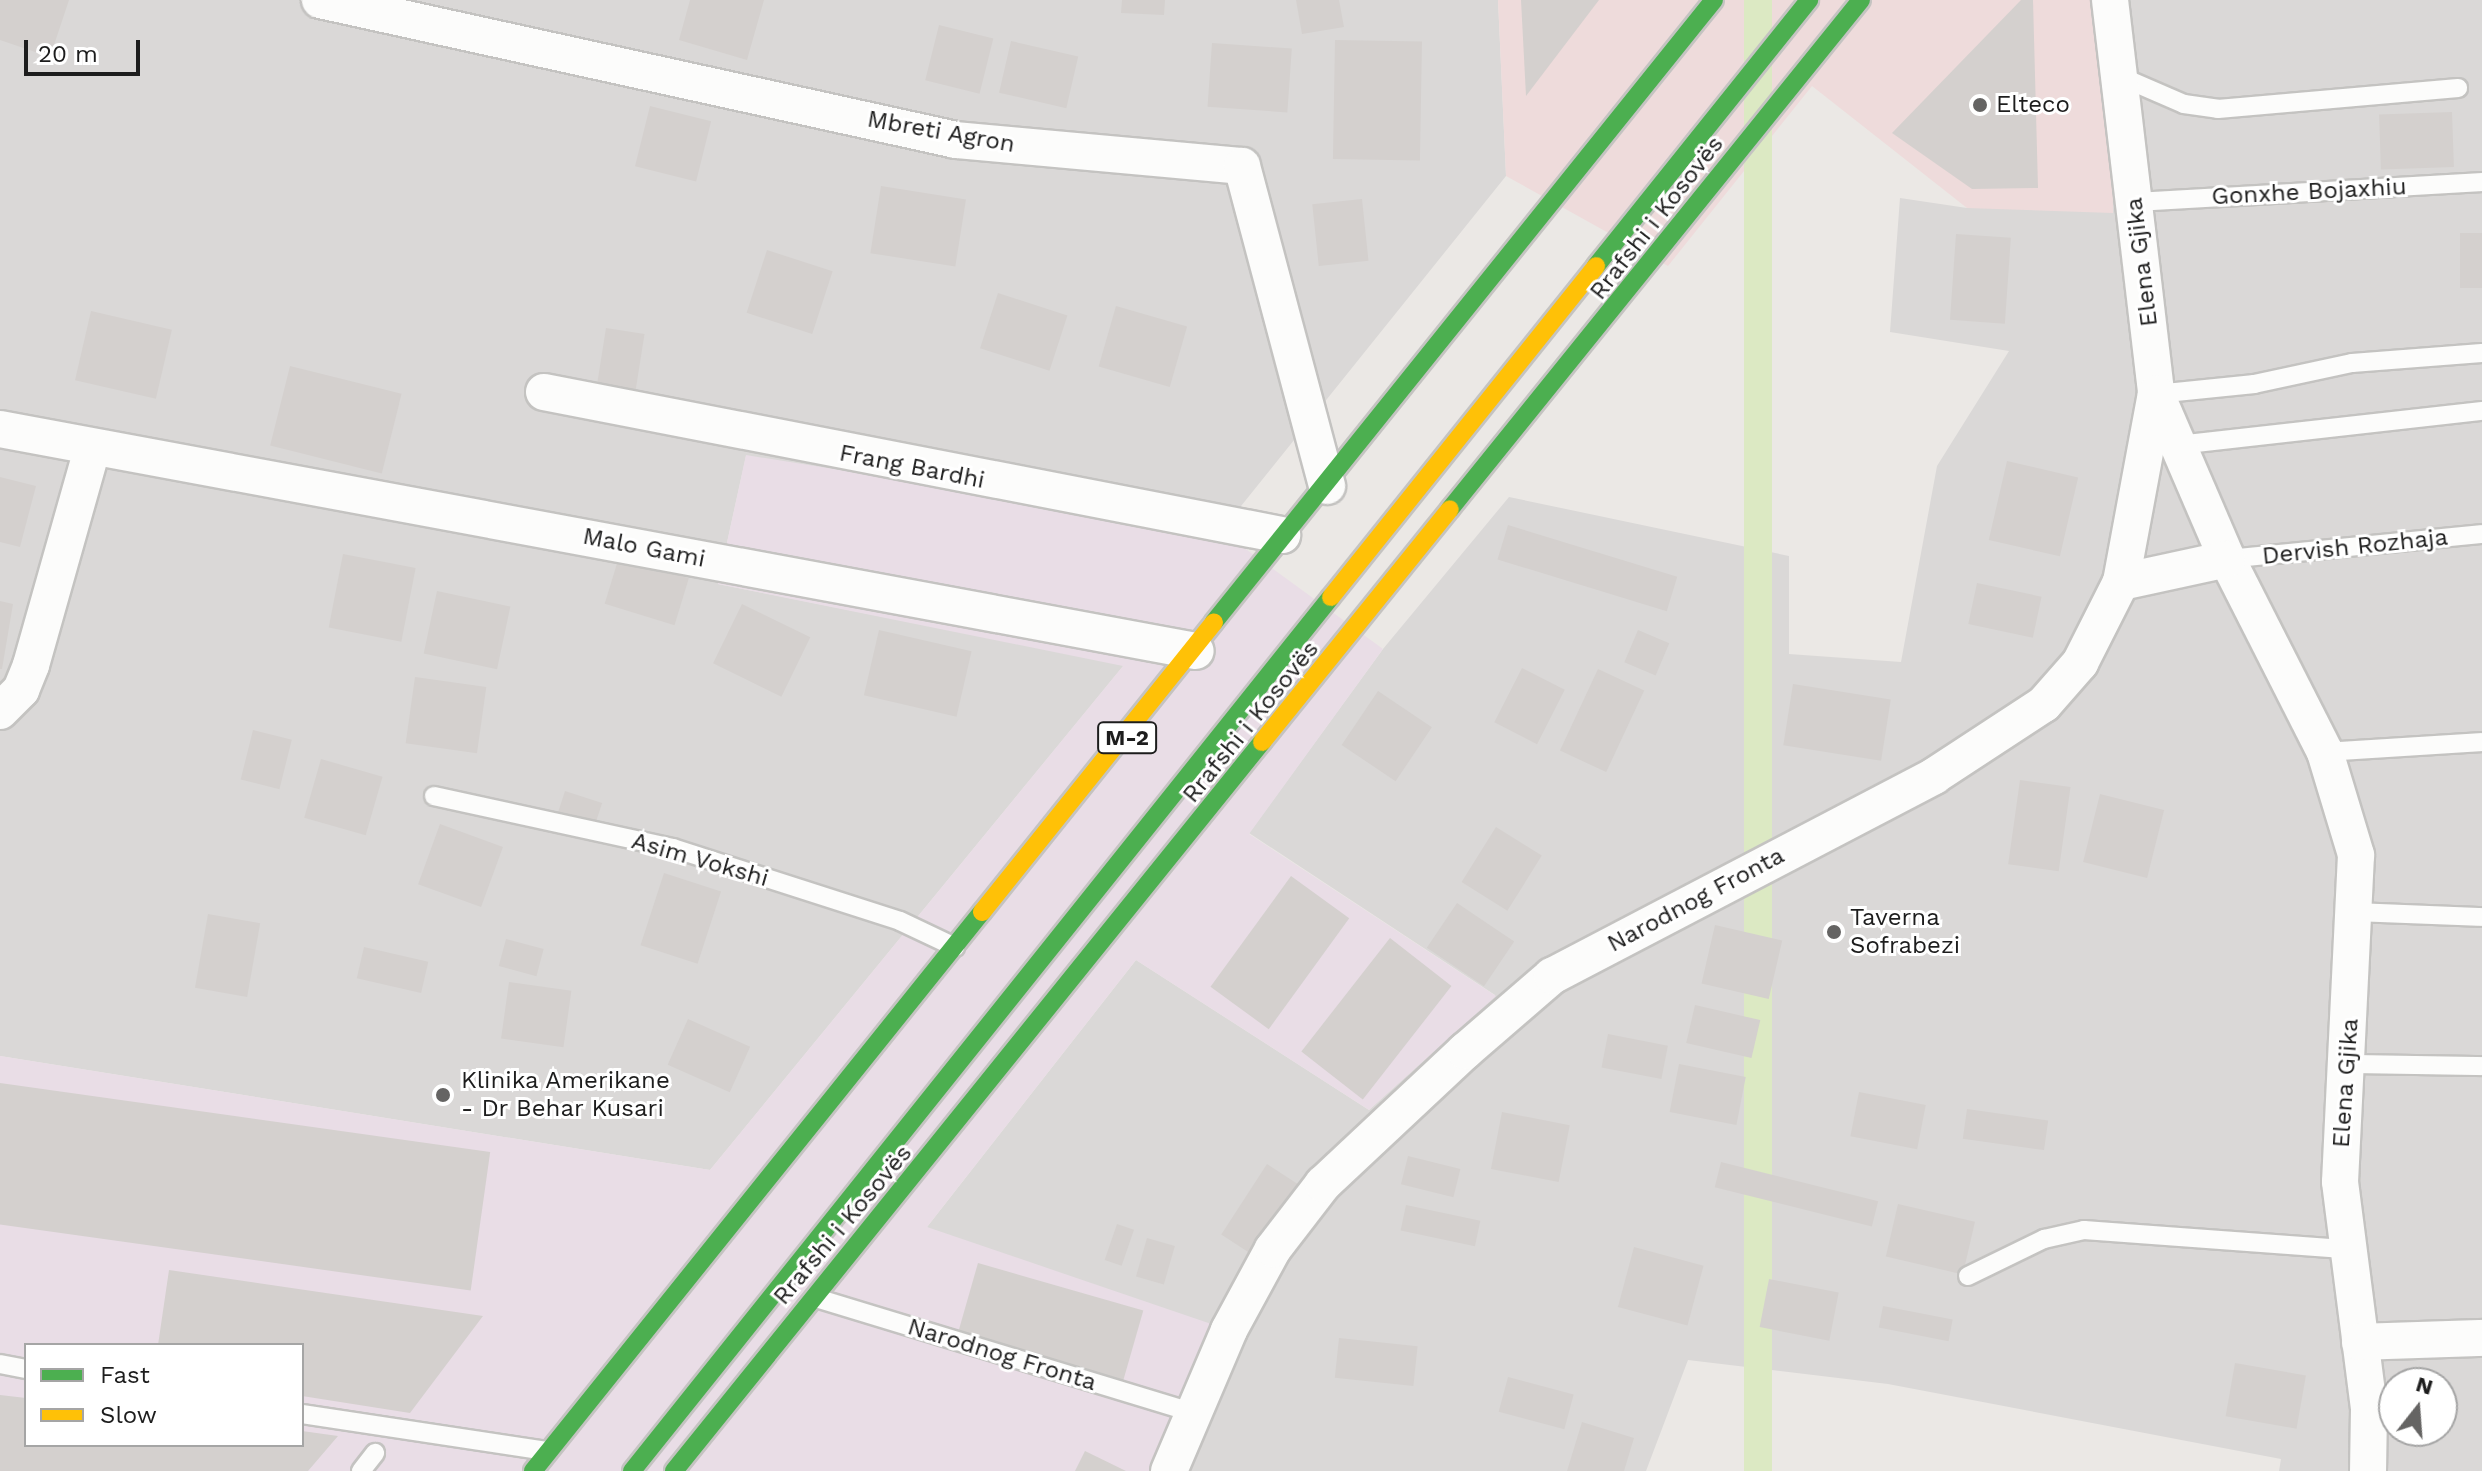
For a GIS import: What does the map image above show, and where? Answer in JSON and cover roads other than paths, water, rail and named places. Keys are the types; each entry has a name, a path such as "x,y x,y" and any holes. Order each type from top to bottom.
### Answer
{"main road":[{"name":"M-2","path":"533,1471 958,948 1196,651 1282,535 1327,486 1714,0"},
{"name":"Rrafshi i Kosovës","path":"632,1471 1809,0"},
{"name":"Rrafshi i Kosovës","path":"674,1471 1861,0"}],"street":[{"name":"Mbreti Agron","path":"320,0 956,140 1242,166 1327,486"},
{"name":"Elena Gjika","path":"2110,0 2156,394 2227,559 2325,752 2356,855 2357,912 2348,1064 2343,1249 2360,1342 2368,1471"},
{"name":"Frang Bardhi","path":"544,392 1282,535"},
{"name":"Narodnog Fronta","path":"1169,1471 1191,1412 1273,1249 1380,1126 1552,976 1997,740 2044,704 2080,663 2121,582 2156,394"},
{"name":"Malo Gami","path":"0,429 92,449 1196,651"},
{"path":"0,711 31,665 92,449"},
{"path":"2121,582 2227,559"},
{"path":"2360,1342 2482,1338"}],"lane":[{"path":"2117,75 2184,104 2218,109 2458,88"},
{"name":"Gonxhe Bojaxhiu","path":"2136,202 2482,182"},
{"path":"2156,394 2254,384 2352,363 2482,353"},
{"path":"2178,445 2482,411"},
{"name":"Dervish Rozhaja","path":"2227,559 2482,534"},
{"path":"2325,752 2482,742"},
{"name":"Asim Vokshi","path":"434,796 685,851 900,921 958,948"},
{"path":"2357,912 2482,917"},
{"path":"2348,1064 2482,1066"},
{"path":"1968,1276 2044,1239 2084,1230 2343,1249"},
{"name":"Narodnog Fronta","path":"814,1297 1191,1412"},
{"path":"0,1364 24,1369"},
{"path":"304,1414 549,1451"},
{"path":"361,1471 375,1453"}],"place":[{"name":"Elteco","path":"1980,105"},
{"name":"Taverna Sofrabezi","path":"1834,932"},
{"name":"Klinika Amerikane - Dr Behar Kusari","path":"443,1095"}]}
